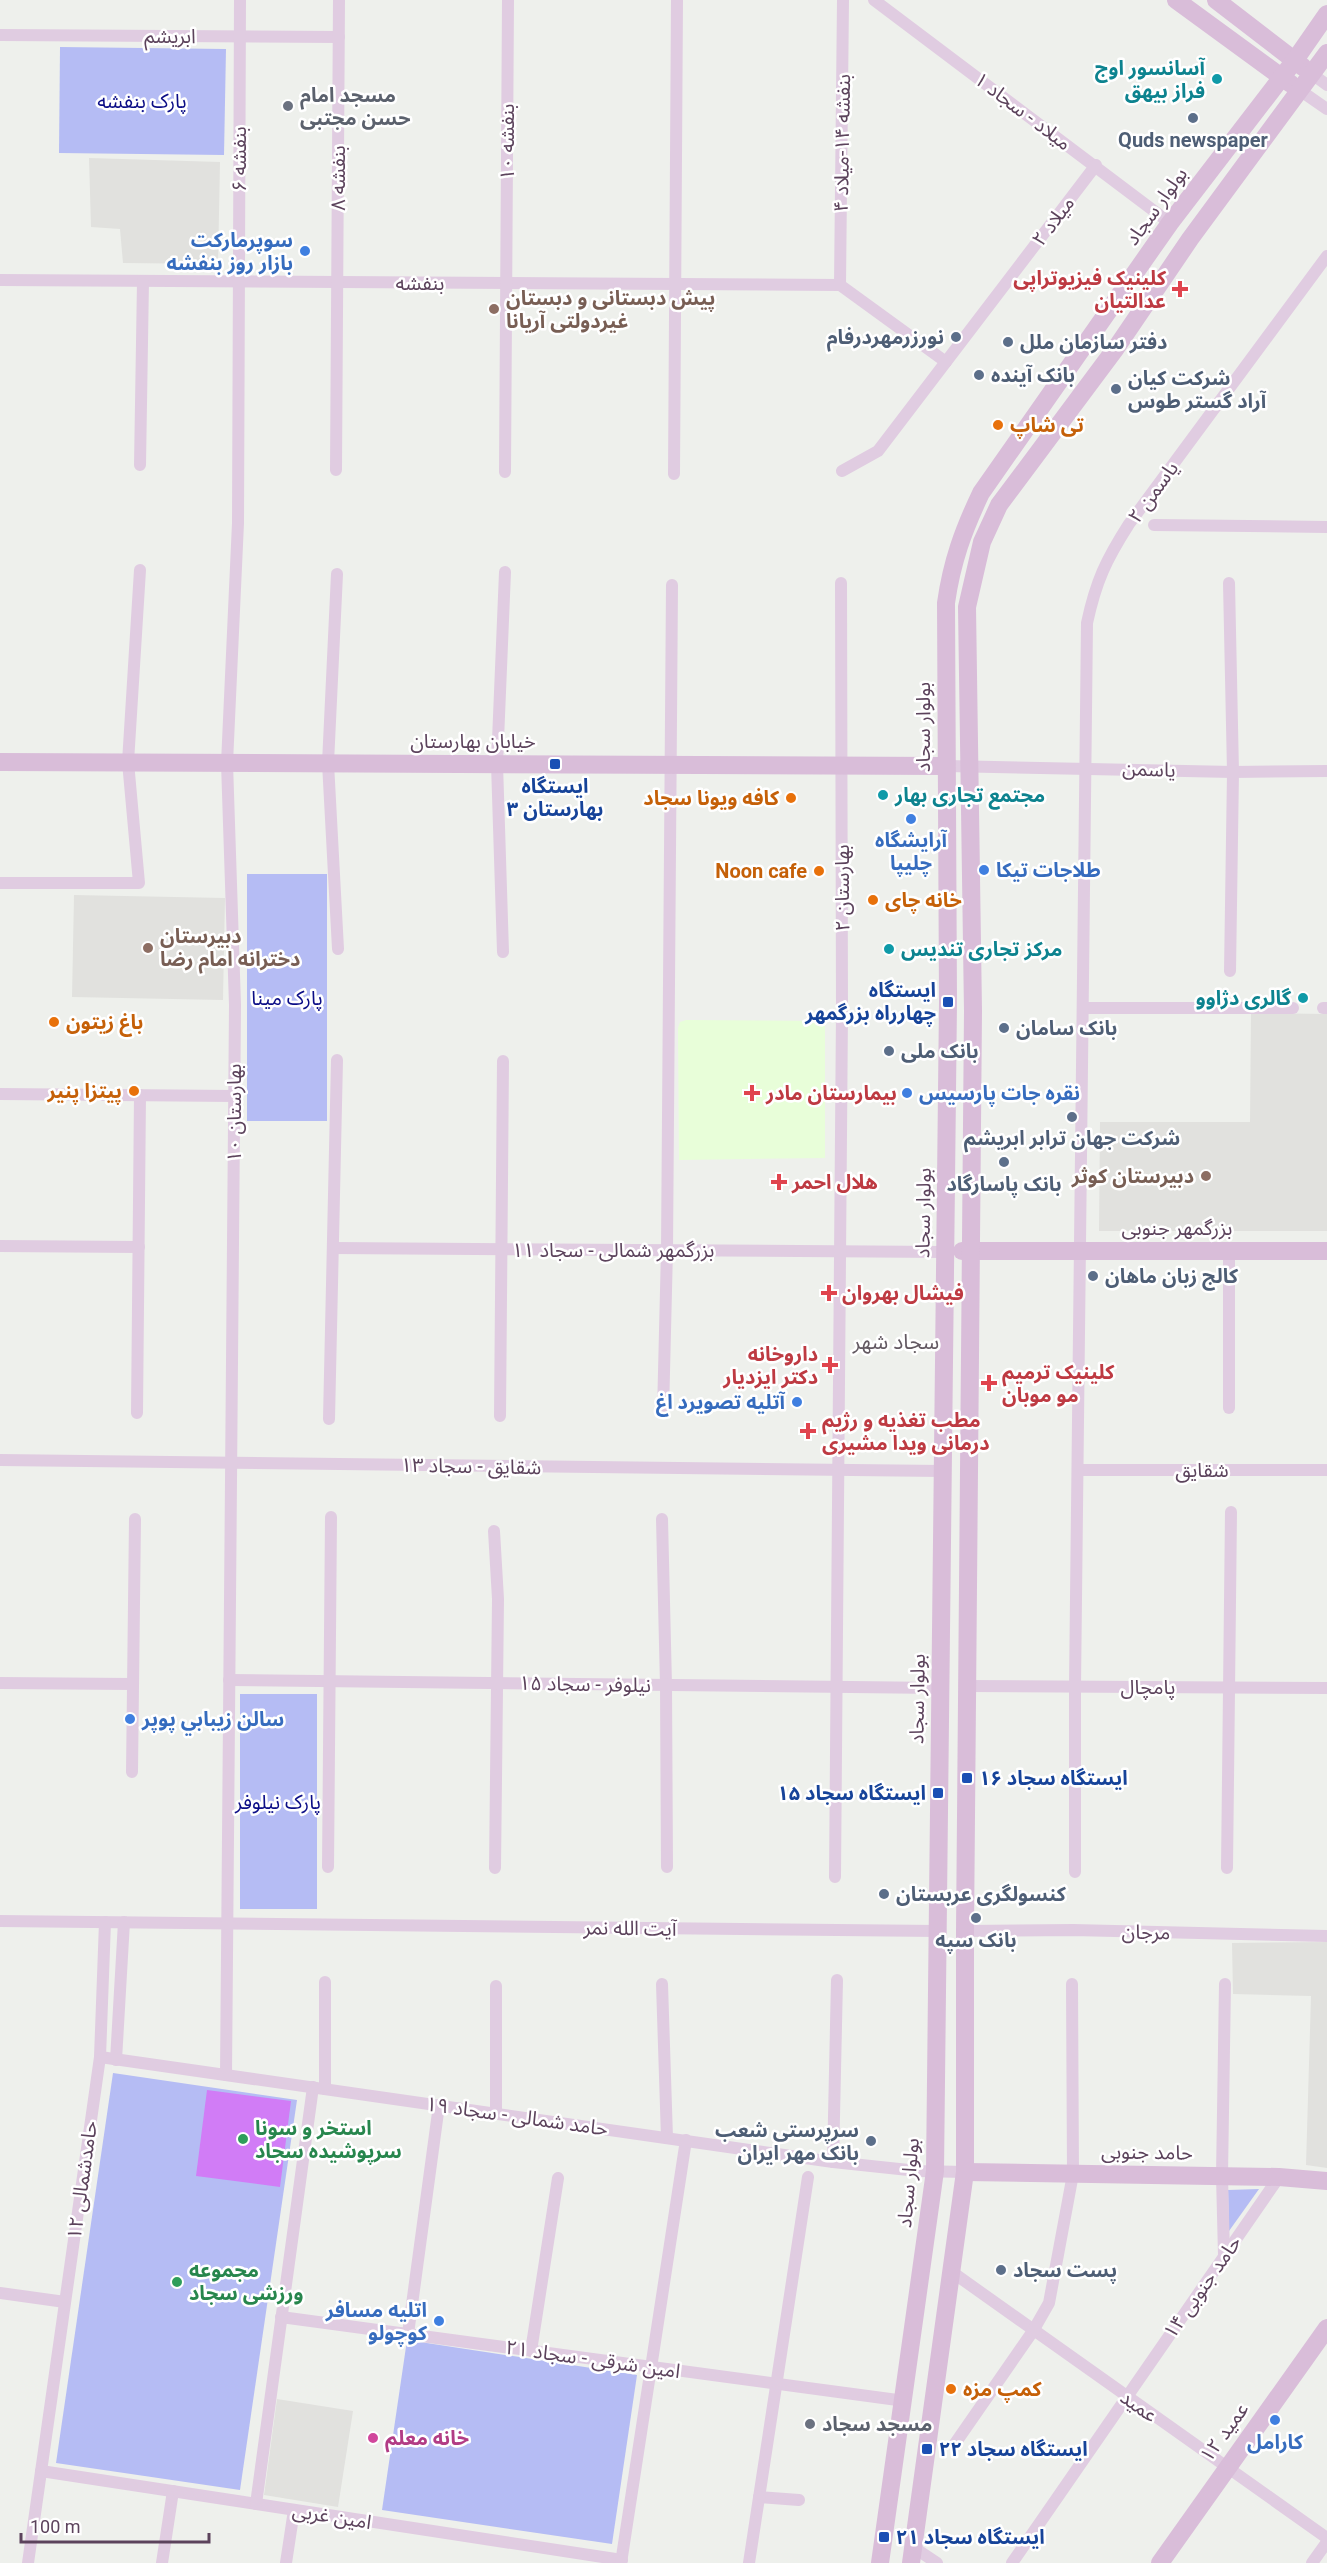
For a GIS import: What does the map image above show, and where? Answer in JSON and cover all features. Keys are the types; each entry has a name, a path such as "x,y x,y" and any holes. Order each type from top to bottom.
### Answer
{"main road":[{"path":"1176,0 1301,91"},
{"path":"1216,0 1312,74"},
{"name":"بولوار سجاد","path":"880,2563 905,2401 935,2171 948,1002 946,603 951,567 962,533 981,493 1170,223 1295,60 1327,14"},
{"path":"912,2555 965,2172 973,1011 967,607 982,542 999,505 1116,348 1190,239 1327,53"},
{"name":"خیابان بهارستان","path":"0,762 946,766"},
{"name":"بزرگمهر جنوبی","path":"945,1252 1327,1251"},
{"name":"حامد جنوبی","path":"965,2172 1279,2177 1327,2181"},
{"name":"عمید ۱۲","path":"1160,2563 1226,2467 1326,2331"}],"street":[{"name":"بنفشه ۶","path":"238,523 240,0"},
{"name":"بنفشه ۸","path":"336,470 339,0"},
{"name":"بنفشه ۱۰","path":"505,472 508,0"},
{"path":"674,474 677,0"},
{"name":"بنفشه ۱۴-میلاد ۴","path":"840,285 843,0"},
{"name":"میلاد - سجاد ۱","path":"874,0 1170,223"},
{"name":"ابریشم","path":"0,35 339,37"},
{"path":"1312,74 1327,85"},
{"path":"1301,91 1327,109"},
{"name":"میلاد ۲","path":"842,471 878,451 1096,165"},
{"name":"یاسمن ۲","path":"1075,1872 1087,623 1094,590 1108,558 1129,524 1327,256"},
{"name":"بنفشه","path":"0,280 840,285"},
{"path":"140,465 143,281"},
{"path":"840,285 946,363"},
{"name":"بهارستان ۱۰","path":"226,2075 235,1005 227,763 238,523"},
{"path":"1154,525 1327,527"},
{"path":"0,883 139,883 128,762 140,570"},
{"path":"503,952 497,764 504,572"},
{"path":"337,574 328,763 338,949"},
{"path":"1229,583 1233,772 1230,971"},
{"name":"بهارستان ۲","path":"835,1877 842,1011 841,584"},
{"path":"663,1413 668,1250 672,585"},
{"name":"یاسمن","path":"946,766 1084,767 1233,772 1327,771"},
{"path":"1084,1008 1293,1008"},
{"path":"330,1419 337,1060"},
{"path":"500,1416 503,1061"},
{"path":"0,1094 234,1096"},
{"path":"137,1413 140,1095"},
{"path":"0,1246 139,1247"},
{"name":"بزرگمهر شمالی - سجاد ۱۱","path":"334,1248 945,1252"},
{"path":"1229,1408 1230,1250"},
{"name":"شقایق - سجاد ۱۳","path":"0,1460 942,1471"},
{"name":"شقایق","path":"1078,1470 1327,1470"},
{"path":"1227,1869 1231,1512"},
{"path":"328,1868 331,1517"},
{"path":"132,1772 135,1519"},
{"path":"662,1519 667,1867"},
{"path":"494,1531 498,1599 495,1868"},
{"name":"نیلوفر - سجاد ۱۵","path":"230,1680 940,1688"},
{"path":"0,1683 133,1684"},
{"name":"پامچال","path":"968,1686 1327,1688"},
{"path":"0,1921 228,1923"},
{"name":"حامدشمالی ۱۲","path":"28,2563 100,2057 105,1922"},
{"path":"116,2060 124,1922"},
{"name":"آیت الله نمر","path":"228,1923 937,1931"},
{"name":"مرجان","path":"965,1931 1073,1930 1327,1936"},
{"path":"833,2162 837,1980"},
{"path":"256,2504 295,2221 319,2088 325,1982"},
{"path":"1224,2255 1222,2176 1225,1983"},
{"path":"662,1984 667,2138"},
{"path":"954,2445 1033,2331 1049,2303 1073,2174 1072,1984"},
{"path":"496,1986 496,2113"},
{"name":"حامد شمالی - سجاد ۱۹","path":"100,2057 833,2162 965,2172"},
{"path":"408,2334 439,2105"},
{"path":"622,2562 686,2140"},
{"path":"749,2563 808,2177"},
{"name":"حامد جنوبی ۱۴","path":"1012,2563 1279,2177"},
{"path":"531,2350 558,2178"},
{"name":"عمید","path":"951,2272 1327,2540"},
{"path":"0,2293 65,2302"},
{"name":"امین شرقی - سجاد ۲۱","path":"281,2317 905,2401"},
{"name":"امین غربی","path":"41,2471 622,2562"},
{"path":"162,2563 173,2491"},
{"path":"759,2497 799,2500"},
{"path":"286,2563 294,2510"},
{"path":"1312,2563 1327,2540"},
{"path":"912,2555 937,2563"}],"shaded area":[{"path":"89,158 220,162 218,264 123,263 120,229 91,227"},
{"name":"دبیرستان دخترانه امام رضا","path":"74,895 225,898 223,1000 72,997"},
{"path":"1251,1013 1327,1014 1327,1231 1099,1231 1100,1122 1250,1122"},
{"name":"بیمارستان مادر","path":"686,1020 819,1021 825,1025 825,1158 679,1160 678,1028 680,1022"},
{"path":"1327,1942 1327,2168 1306,2165 1311,1996 1233,1994 1232,1943"},
{"name":"استخر و سونا سرپوشیده سجاد","path":"207,2090 291,2101 280,2187 196,2176"},
{"path":"277,2399 353,2411 338,2507 264,2495"}],"green space":[{"name":"پارک بنفشه","path":"60,47 226,49 224,155 59,153"},
{"name":"پارک مینا","path":"247,874 327,874 327,1121 247,1121"},
{"name":"پارک نیلوفر","path":"240,1694 317,1694 317,1909 240,1909"},
{"name":"مجموعه ورزشی سجاد","path":"113,2073 297,2100 240,2490 56,2463"},
{"path":"1259,2189 1229,2231 1228,2190"},
{"path":"407,2340 637,2375 612,2544 382,2510"}],"place":[{"name":"آسانسور اوج فراز بیهق","path":"1217,79"},
{"name":"مسجد امام حسن مجتبی","path":"288,106"},
{"name":"Quds newspaper","path":"1193,118"},
{"name":"سوپرمارکت بازار روز بنفشه","path":"305,251"},
{"name":"کلینیک فیزیوتراپی عدالتیان","path":"1180,289"},
{"name":"پیش دبستانی و دبستان غیردولتی آریانا","path":"494,309"},
{"name":"نورزرمهردرفام","path":"956,337"},
{"name":"دفتر سازمان ملل","path":"1008,342"},
{"name":"بانک آینده","path":"979,375"},
{"name":"شرکت کیان آراد گستر طوس","path":"1116,389"},
{"name":"تی شاپ","path":"998,425"},
{"name":"ایستگاه بهارستان ۳","path":"555,764"},
{"name":"مجتمع تجاری بهار","path":"883,795"},
{"name":"کافه ویونا سجاد","path":"791,798"},
{"name":"آرایشگاه چلیپا","path":"911,819"},
{"name":"طلاجات تیکا","path":"984,870"},
{"name":"Noon cafe","path":"819,871"},
{"name":"خانه چای","path":"873,900"},
{"name":"دبیرستان دخترانه امام رضا","path":"148,948"},
{"name":"مرکز تجاری تندیس","path":"889,949"},
{"name":"گالری دژاوو","path":"1303,998"},
{"name":"ایستگاه چهارراه بزرگمهر","path":"948,1002"},
{"name":"باغ زیتون","path":"54,1022"},
{"name":"بانک سامان","path":"1004,1028"},
{"name":"بانک ملی","path":"889,1051"},
{"name":"پیتزا پنیر","path":"134,1091"},
{"name":"بیمارستان مادر","path":"752,1093"},
{"name":"نقره جات پارسیس","path":"907,1093"},
{"name":"شرکت جهان ترابر ابریشم","path":"1072,1117"},
{"name":"بانک پاسارگاد","path":"1004,1162"},
{"name":"دبیرستان کوثر","path":"1206,1176"},
{"name":"هلال احمر","path":"779,1182"},
{"name":"کالج زبان ماهان","path":"1093,1276"},
{"name":"فیشال بهروان","path":"829,1293"},
{"name":"داروخانه دکتر ایزدیار","path":"830,1365"},
{"name":"کلینیک ترمیم مو موبان","path":"989,1383"},
{"name":"آتلیه تصویرد اغ","path":"797,1402"},
{"name":"مطب تغذیه و رژیم درمانی ویدا مشیری","path":"808,1431"},
{"name":"سالن زيبابي پوپر","path":"130,1719"},
{"name":"ایستگاه سجاد ۱۶","path":"967,1778"},
{"name":"ایستگاه سجاد ۱۵","path":"938,1793"},
{"name":"کنسولگری عربستان","path":"884,1894"},
{"name":"بانک سپه","path":"976,1918"},
{"name":"استخر و سونا سرپوشیده سجاد","path":"243,2139"},
{"name":"سرپرستی شعب بانک مهر ایران","path":"871,2141"},
{"name":"پست سجاد","path":"1001,2270"},
{"name":"مجموعه ورزشی سجاد","path":"177,2282"},
{"name":"اتليه مسافر كوچولو","path":"439,2321"},
{"name":"کمپ مزه","path":"951,2389"},
{"name":"کارامل","path":"1275,2420"},
{"name":"مسجد سجاد","path":"810,2424"},
{"name":"خانه معلم","path":"373,2438"},
{"name":"ایستگاه سجاد ۲۲","path":"927,2449"},
{"name":"ایستگاه سجاد ٢١","path":"884,2537"}],"district":[{"name":"سجاد شهر","path":"896,1342"}]}
